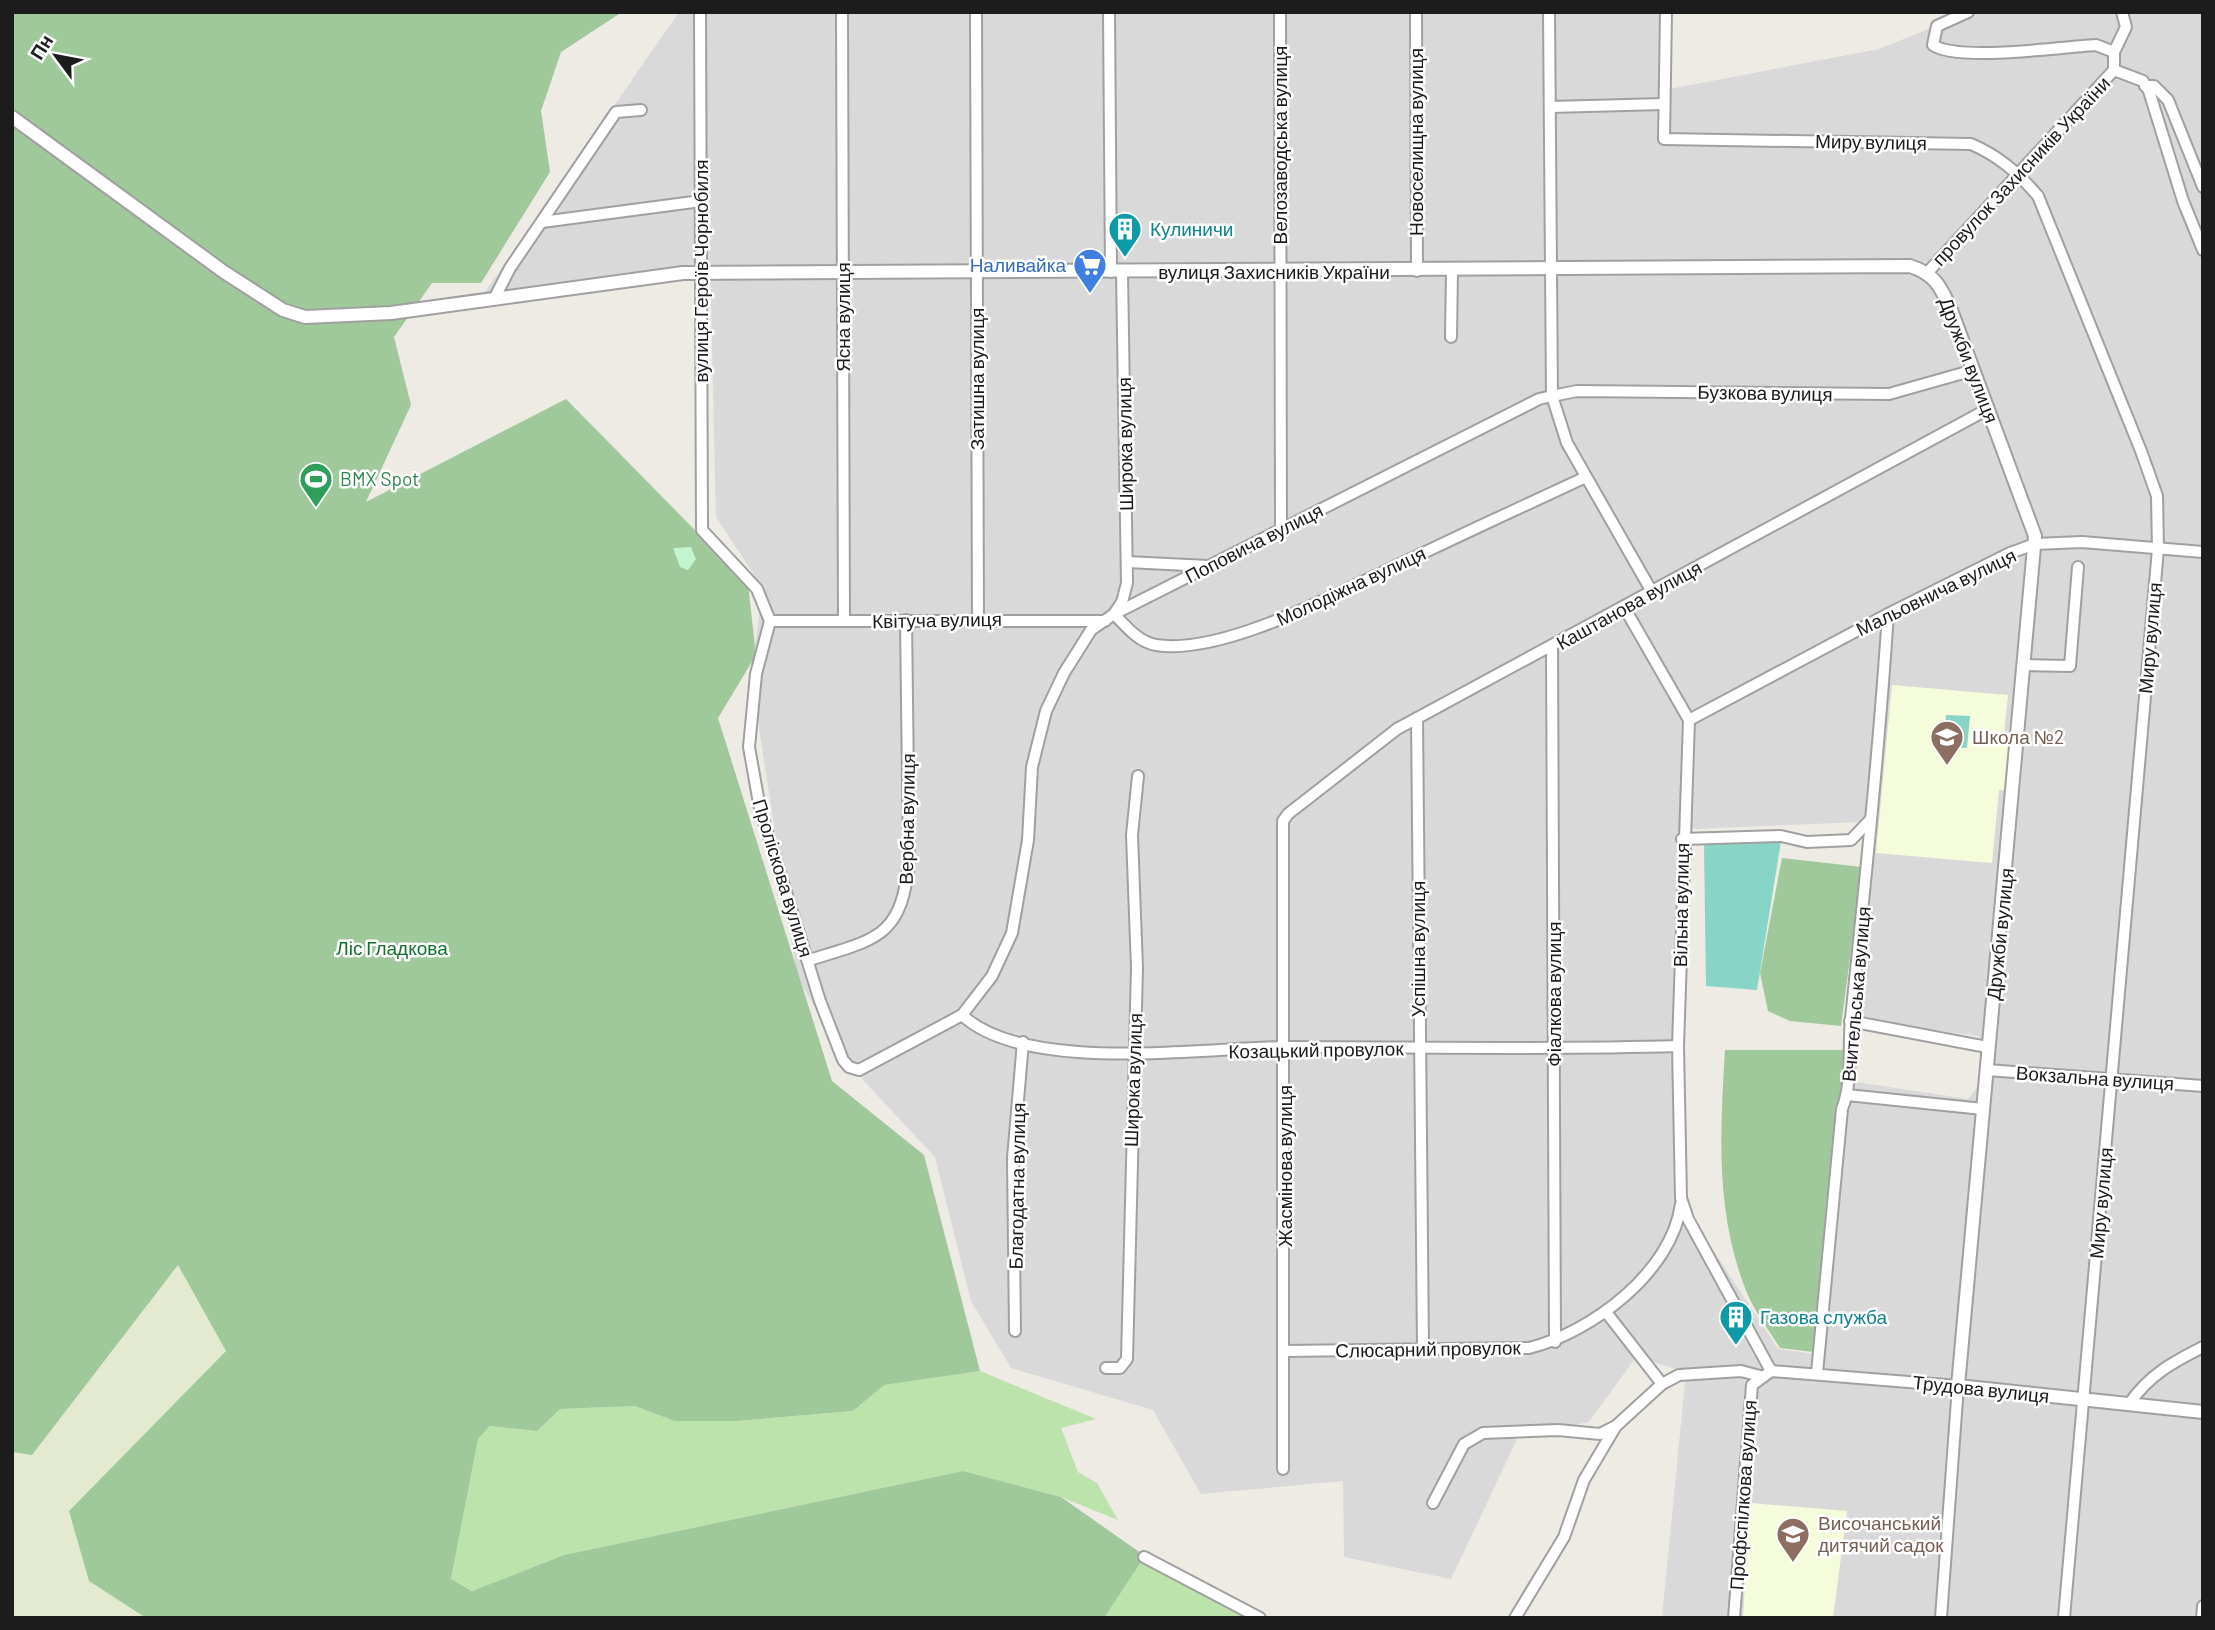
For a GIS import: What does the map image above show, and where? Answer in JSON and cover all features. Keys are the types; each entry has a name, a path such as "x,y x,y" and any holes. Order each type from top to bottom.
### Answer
{"street":[{"name":"вулиця Героїв Чорнобиля","path":"700,12 702,530 757,589 770,621"},
{"name":"Ясна вулиця","path":"842,12 844,621"},
{"name":"Затишна вулиця","path":"975,12 978,619"},
{"name":"Широка вулиця","path":"1109,12 1127,583 1122,602 1109,617"},
{"name":"Велозаводська вулиця","path":"1280,12 1282,529"},
{"name":"Новоселищна вулиця","path":"1416,12 1417,271"},
{"path":"1549,12 1552,396 1567,443 1652,592"},
{"name":"Миру вулиця","path":"1666,12 1664,139 1971,144 1992,153 2018,173 2038,196 2157,496 2158,549 2064,1618"},
{"path":"1968,12 1937,26 1933,45 1943,50 1969,53 2096,45 2114,52"},
{"path":"2122,12 2125,35 2114,52 2114,70 2143,81 2146,86 2203,250"},
{"name":"провулок Захисників України","path":"1928,272 2114,70"},
{"path":"2146,86 2154,86 2168,100 2203,187"},
{"path":"1550,107 1664,104"},
{"path":"494,299 510,268 616,112 641,110"},
{"name":"вулиця Захисників України","path":"12,117 225,272 283,310 304,317 342,317 701,273 1281,272 1910,266 1928,272"},
{"path":"542,222 701,201"},
{"path":"1451,337 1452,271"},
{"name":"Дружби вулиця","path":"1928,272 1941,286 2032,523 2035,544 1987,1047 1941,1618"},
{"name":"Бузкова вулиця","path":"1552,396 1577,391 1889,394 1974,370"},
{"name":"Поповича вулиця","path":"859,1070 962,1015 992,976 1012,933 1028,840 1032,767 1046,711 1091,630 1109,617 1208,566 1539,399 1552,396"},
{"name":"Каштанова вулиця","path":"1283,821 1288,814 1398,729 1988,409"},
{"name":"Молодіжна вулиця","path":"1109,617 1154,645 1175,646 1220,639 1278,621 1586,477"},
{"name":"Мальовнича вулиця","path":"1689,720 1888,614 2035,544 2082,542 2203,552"},
{"path":"1126,562 1208,566"},
{"path":"2025,664 2070,666 2078,567"},
{"path":"1624,607 1689,720"},
{"name":"Вчительська вулиця","path":"1816,1373 1842,1109 1847,1096 1850,1021 1871,819 1888,614"},
{"name":"Квітуча вулиця","path":"770,621 1109,617"},
{"name":"Вербна вулиця","path":"809,960 880,934 897,915 906,896 909,860 906,620"},
{"name":"Проліскова вулиця","path":"770,621 755,674 749,747 760,809 843,1060 849,1067 859,1070"},
{"name":"Фіалкова вулиця","path":"1552,646 1555,1342"},
{"name":"Успішна вулиця","path":"1417,718 1423,1348"},
{"name":"Вільна вулиця","path":"1689,720 1682,839 1678,1046 1681,1198 1688,1219 1765,1374"},
{"name":"Широка вулиця","path":"1106,1368 1120,1367 1126,1359 1137,968 1132,835 1138,776"},
{"path":"1682,839 1781,835 1807,842 1851,840 1871,819"},
{"name":"Жасмінова вулиця","path":"1283,821 1286,1047 1283,1469"},
{"name":"Козацький провулок","path":"962,1015 988,1034 1023,1042 1133,1056 1286,1047 1555,1049 1678,1046"},
{"path":"1850,1021 1987,1047"},
{"name":"Благодатна вулиця","path":"1015,1331 1013,1158 1023,1042"},
{"name":"Вокзальна вулиця","path":"1987,1070 2203,1086"},
{"path":"1847,1096 1983,1109"},
{"name":"Слюсарний провулок","path":"1284,1351 1530,1348 1555,1342 1606,1312 1659,1260 1678,1225 1681,1198"},
{"path":"1433,1503 1464,1444 1483,1433 1558,1430 1600,1434 1616,1426 1662,1384 1606,1312"},
{"path":"2129,1404 2142,1386 2161,1369 2203,1347"},
{"name":"Трудова вулиця","path":"1662,1384 1679,1375 1741,1371 1765,1374 1816,1373 2203,1412"},
{"name":"Профспілкова вулиця","path":"1734,1618 1752,1385 1765,1374"},
{"path":"1515,1618 1564,1537 1584,1480 1616,1426"},
{"path":"1144,1557 1260,1618"},
{"path":"2202,1618 2203,1606"}],"shaded area":[{"path":"679,12 1662,12 1664,90 1879,49 1971,12 2203,12 2203,1618 1662,1618 1686,1372 1636,1357 1589,1422 1519,1435 1451,1579 1344,1557 1343,1481 1201,1494 1153,1410 1011,1368 971,1301 935,1157 850,1066 797,977 751,675 763,588 716,517 710,262 483,295","holes":["1861,822 1864,851 1857,965 1858,1020 1979,1036 1984,1048 1981,1082 1968,1099 1843,1080 1815,1354 1778,1349 1692,1218 1685,1197 1683,1047 1688,854 1692,829"]},
{"path":"691,547 696,559 688,570 680,567 673,548"},
{"name":"Школа №2","path":"1892,685 2008,695 2003,744 2011,745 2007,790 1999,790 1992,863 1876,853"},
{"path":"1946,715 1970,716 1967,748 1943,747"},
{"path":"1781,841 1757,990 1706,986 1704,845"},
{"path":"178,1265 226,1351 69,1511 89,1581 146,1618 12,1618 12,1452 32,1455"},
{"name":"Височанський дитячий садок","path":"1750,1503 1847,1511 1833,1618 1743,1618"}],"green space":[{"name":"Ліс Гладкова","path":"12,12 622,12 561,52 541,111 550,172 481,283 432,283 394,337 411,405 366,502 566,399 748,584 756,655 718,718 832,1081 924,1155 980,1371 884,1385 853,1411 737,1421 674,1421 635,1406 560,1409 537,1431 490,1426 478,1439 451,1579 472,1591 564,1555 963,1471 1061,1497 1145,1556 1104,1618 146,1618 89,1581 69,1511 226,1351 178,1265 32,1455 12,1452"},
{"path":"1782,858 1862,867 1841,1026 1790,1021 1768,1011 1760,973"},
{"path":"1725,1050 1845,1050 1814,1352 1780,1348 1750,1300 1737,1263 1729,1233 1722,1173"},
{"path":"980,1371 1096,1419 1061,1428 1078,1472 1097,1483 1118,1520 1061,1497 963,1471 564,1555 472,1591 451,1579 478,1439 490,1426 537,1431 560,1409 635,1406 674,1421 737,1421 853,1411 884,1385"},
{"path":"1145,1556 1259,1616 1265,1618 1104,1618"}],"place":[{"name":"Кулиничи","path":"1125,259"},
{"name":"Наливайка","path":"1090,295"},
{"name":"BMX Spot","path":"316,509"},
{"name":"Школа №2","path":"1947,767"},
{"name":"Газова служба","path":"1736,1347"},
{"name":"Височанський дитячий садок","path":"1793,1564"}]}
